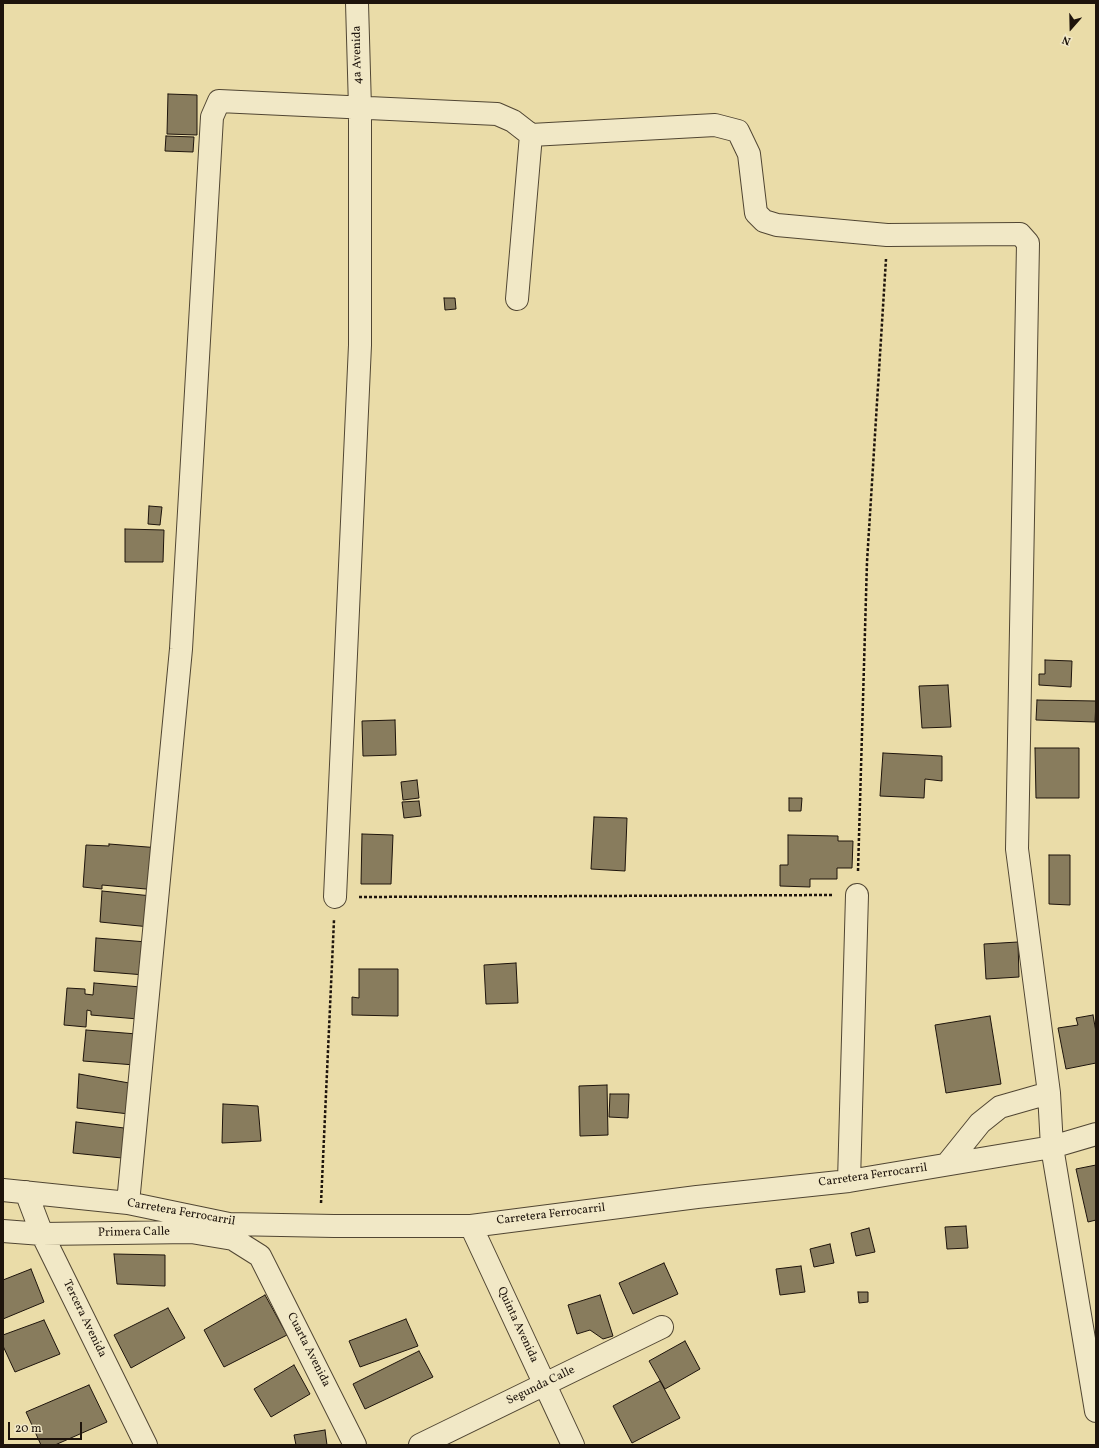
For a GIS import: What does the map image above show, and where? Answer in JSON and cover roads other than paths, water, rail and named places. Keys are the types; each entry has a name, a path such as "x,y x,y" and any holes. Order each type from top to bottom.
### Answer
{"street":[{"name":"4a Avenida","path":"335,897 360,345 360,108 357,3"},
{"path":"128,1203 181,649 212,116 219,101 497,114 513,121 531,134 715,125 738,130 749,154 756,213 764,221 777,225 887,235 1020,234 1028,243 1017,849 1049,1093 1052,1147 1096,1411"},
{"path":"517,299 531,134"},
{"path":"849,1181 857,895"},
{"path":"947,1164 980,1123 1000,1107 1049,1093"},
{"name":"Carretera Ferrocarril","path":"3,1190 128,1203 229,1224 320,1226 471,1226 697,1197 849,1181 1052,1147 1096,1134"},
{"name":"Tercera Avenida","path":"26,1192 42,1234 146,1445"},
{"name":"Quinta Avenida","path":"471,1226 573,1445"},
{"name":"Primera Calle","path":"3,1231 42,1234 191,1232 233,1239 260,1256"},
{"name":"Cuarta Avenida","path":"260,1256 355,1445"},
{"name":"Segunda Calle","path":"420,1445 662,1327"}]}
